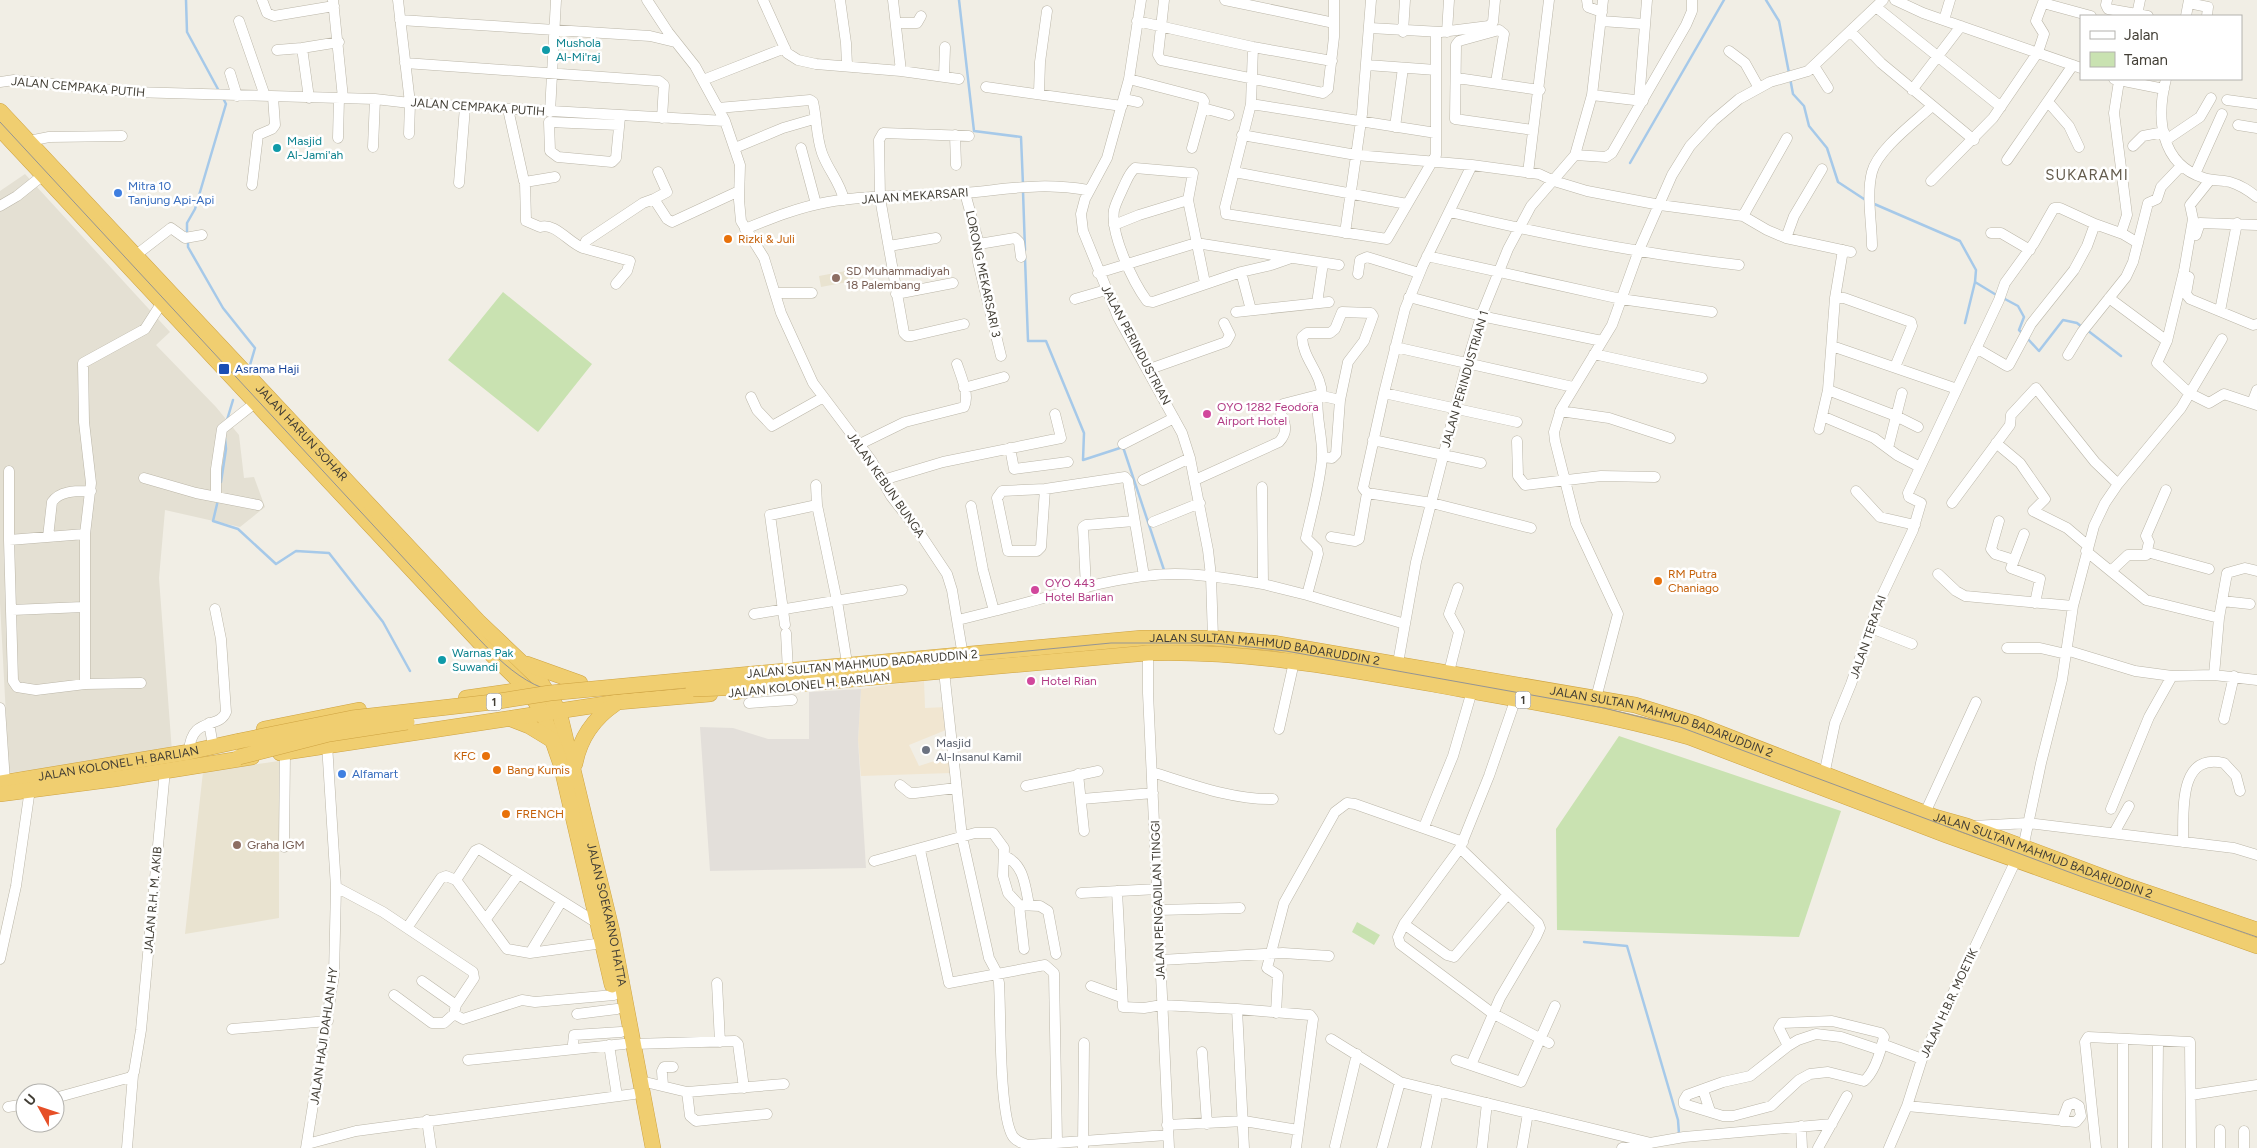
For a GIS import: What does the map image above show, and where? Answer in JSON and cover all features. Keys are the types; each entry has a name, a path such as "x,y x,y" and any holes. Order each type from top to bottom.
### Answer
{"highway":[{"name":"JALAN HARUN SOHAR","path":"0,111 136,255 294,435 501,665 527,689"},
{"name":"JALAN HARUN SOHAR","path":"0,129 255,403 294,435 518,661 543,691"},
{"name":"JALAN SULTAN MAHMUD BADARUDDIN 2","path":"238,758 353,730 510,708 756,685 788,671 848,663 963,656 1053,644 1142,638 1213,638 1273,643 1596,698 1627,704 1696,724 1925,813 1968,826 2020,854 2257,930"},
{"name":"JALAN KOLONEL H. BARLIAN","path":"486,721 618,702 734,693 756,685 944,671 1148,652 1212,652 1342,668 1516,698 1623,720 1708,744 1842,797 2020,854 2257,945"},
{"path":"518,661 580,683 575,689 575,694 583,707"},
{"path":"486,721 486,695 502,682 501,665"},
{"name":"JALAN KOLONEL H. BARLIAN","path":"543,691 580,683 732,669 745,669 756,685"},
{"name":"JALAN SULTAN MAHMUD BADARUDDIN 2","path":"237,741 352,718 494,702 550,693 756,685"},
{"path":"527,689 543,691 543,714"},
{"name":"JALAN SOEKARNO HATTA","path":"527,689 543,714 561,765 603,943 622,1041 653,1148"},
{"name":"1","path":"237,741 252,733 328,715 527,689"},
{"name":"JALAN SOEKARNO HATTA","path":"543,691 559,711 574,766 612,931 622,1041"},
{"path":"574,766 578,751 589,728 602,714 618,702"},
{"path":"1623,720 1627,704"},
{"path":"508,718 529,726 552,740"},
{"name":"1","path":"238,758 486,721"},
{"name":"JALAN KOLONEL H. BARLIAN","path":"2,786 189,752 237,741"},
{"name":"JALAN KOLONEL H. BARLIAN","path":"2,786 30,789 238,758"},
{"name":"JALAN SOEKARNO HATTA","path":"637,1088 643,1148"}],"street":[{"path":"262,0 267,13 274,16 333,3 339,42 341,98 338,138"},
{"path":"398,0 410,103 410,134"},
{"path":"550,112 556,0"},
{"name":"JALAN KEBUN BUNGA","path":"647,0 703,80 725,121 740,165 740,216 745,229 764,258 793,339 822,398 860,444 891,496 929,546 947,574 958,620 963,656"},
{"path":"763,0 787,53 798,60 816,64 847,65 959,79"},
{"path":"840,0 847,65"},
{"path":"893,0 901,71"},
{"name":"JALAN PERINDUSTRIAN","path":"1140,0 1129,79 1107,158 1088,190 1082,214 1083,231 1106,290 1182,433 1190,458 1200,503 1211,576 1213,638"},
{"path":"1164,0 1158,55 1161,60 1253,80 1326,92 1332,61 1334,0"},
{"path":"1225,0 1256,4 1334,23"},
{"path":"1344,233 1367,65 1372,0"},
{"path":"1403,32 1405,0"},
{"path":"1253,47 1251,104 1224,207 1228,215 1387,239 1432,163 1437,149 1436,70 1448,0"},
{"path":"1370,28 1403,32 1442,32 1489,26 1493,22 1495,0"},
{"path":"1528,173 1540,90 1549,0"},
{"path":"1586,0 1588,7 1602,17 1644,24"},
{"name":"JALAN PERINDUSTRIAN 1","path":"1398,663 1416,562 1466,364 1498,271 1531,206 1575,155 1592,95 1603,0"},
{"path":"1641,101 1644,24 1647,0"},
{"path":"1692,0 1692,11"},
{"path":"1575,155 1597,158 1606,157 1612,153 1699,0"},
{"path":"1894,0 1923,13 2077,67 2014,148 2008,160"},
{"path":"1944,20 1950,0"},
{"path":"2107,0 2106,5 2108,9 2142,15"},
{"path":"1931,181 1974,140 2001,107 2038,52 2044,34 2036,22 2043,1 2088,15"},
{"path":"2186,15 2189,2 2208,6 2207,15"},
{"path":"1596,698 1618,614 1576,524 1554,432 1560,410 1612,325 1639,250 1680,159 1726,109 1759,88 1791,78 1814,66 1880,3 1937,56 2001,107"},
{"path":"1039,93 1040,62 1047,12"},
{"path":"897,23 917,23 921,16"},
{"path":"400,20 554,28 656,36 675,42"},
{"path":"239,21 269,97 275,125 258,136 252,185"},
{"path":"1137,21 1253,47 1332,61"},
{"path":"1912,90 1961,26"},
{"path":"1496,82 1504,34 1499,30 1459,41 1456,45 1457,78 1454,115 1457,120 1533,130"},
{"path":"656,36 668,32"},
{"path":"1851,32 1912,90 1974,140"},
{"path":"277,50 339,42"},
{"path":"302,48 309,98"},
{"path":"703,80 785,48"},
{"path":"944,77 945,48"},
{"path":"1729,51 1745,63 1759,88"},
{"path":"405,63 659,81 664,85 662,118"},
{"path":"1367,65 1436,70"},
{"path":"1814,66 1828,88"},
{"path":"1395,127 1403,68"},
{"path":"230,73 234,96"},
{"path":"1457,78 1496,82 1540,90"},
{"path":"1129,79 1200,96 1204,101 1203,108 1192,148"},
{"name":"JALAN CEMPAKA PUTIH","path":"0,82 14,80 132,92 375,99 550,112 620,121 662,118 725,121"},
{"path":"2121,233 2127,215 2114,113 2116,80 2165,84 2165,136 2169,153 2181,166 2194,174 2210,180 2233,183 2257,197"},
{"path":"986,87 1138,102"},
{"path":"1592,95 1641,101"},
{"path":"2132,146 2143,136 2165,136 2200,116 2211,98"},
{"path":"373,147 375,99"},
{"path":"718,108 810,100 814,103 814,119 821,151 828,168 838,180 844,200"},
{"path":"2227,100 2257,104"},
{"path":"2049,103 2069,126 2079,147"},
{"path":"1251,104 1436,133"},
{"path":"1872,246 1870,183 1877,160 1932,106"},
{"path":"459,183 465,107"},
{"path":"1203,108 1229,115"},
{"path":"508,109 524,182 526,221 540,227 547,225 552,227 572,243 583,248 630,261 627,271 616,284"},
{"path":"2194,174 2222,114"},
{"path":"735,148 783,128 814,119"},
{"path":"620,121 616,158 612,162 558,156 550,151 549,122 620,121"},
{"path":"2238,125 2257,128"},
{"path":"964,324 908,336 904,333 880,198 879,140 883,133 969,136"},
{"path":"955,135 956,165"},
{"path":"1242,135 1356,155 1472,165 1546,176 1554,181 1587,191 1743,216 1767,230 1786,238 1847,251 1835,298 1828,390 1819,429"},
{"path":"29,141 49,137 122,136"},
{"path":"1743,216 1787,138"},
{"path":"801,148 816,204"},
{"path":"1472,165 1409,297 1395,347 1363,488 1367,493 1432,503 1531,528"},
{"path":"2068,355 2085,329 2126,277 2138,243 2148,203 2157,199 2161,187 2181,166"},
{"path":"1205,283 1188,200 1194,175 1191,171 1135,168 1131,172 1114,210 1114,225 1127,263 1149,302 1205,283 1291,258"},
{"path":"1786,238 1794,216 1822,169"},
{"path":"583,248 586,241 643,203 654,200 667,192 658,172"},
{"path":"1234,172 1407,204"},
{"path":"0,206 17,196 42,176"},
{"path":"524,182 555,178"},
{"path":"2210,180 2190,205 2194,219 2190,241 2167,341 2157,359 2157,364 2189,393 2209,404 2222,394 2254,404 2257,390"},
{"name":"JALAN MEKARSARI","path":"745,229 792,210 844,200 965,193 1022,185 1062,186 1088,190"},
{"path":"654,200 667,219 672,222 739,191"},
{"name":"LORONG MEKARSARI 3","path":"965,193 978,244 978,262 1002,356"},
{"path":"1114,225 1188,200"},
{"path":"1822,416 1874,438 1897,455 1920,467 2005,283 2030,250 2054,208 2060,208 2121,233 2138,243"},
{"path":"1450,212 1520,229 1687,259 1739,265"},
{"path":"2257,225 2202,222 2198,226 2187,296 2191,300 2220,312 2253,325 2257,324"},
{"path":"2220,312 2237,223"},
{"path":"1976,348 2007,366 2043,309 2074,270 2096,224"},
{"path":"136,255 171,228 188,239 202,236"},
{"path":"1990,234 2001,233 2030,250"},
{"path":"889,246 936,238"},
{"path":"978,244 1015,238 1019,242 1021,256"},
{"path":"1098,273 1196,243 1339,265"},
{"path":"1427,256 1622,299 1712,312"},
{"path":"1358,274 1360,260 1367,257 1420,273"},
{"path":"1317,303 1323,262"},
{"path":"1241,272 1251,310"},
{"path":"896,294 953,284"},
{"path":"1075,299 1106,290"},
{"path":"775,293 812,293"},
{"path":"1409,297 1481,316 1602,342"},
{"path":"1835,298 1844,298 1911,322 1912,326 1895,367"},
{"path":"2109,298 2167,341"},
{"path":"1236,312 1330,302"},
{"path":"85,684 85,534 91,492 84,422 83,363 144,329 161,304"},
{"path":"1307,595 1318,552 1306,538 1322,457 1321,435 1316,406 1320,396 1318,375 1304,353 1302,337 1307,333 1330,333 1335,329 1342,312 1371,312 1373,316 1368,332 1348,362 1340,400 1336,454 1332,458 1322,457"},
{"path":"1147,370 1226,342 1230,335 1224,323"},
{"name":"JALAN H.B.R. MOETIK","path":"1889,1148 1907,1106 1922,1059 2020,854 2060,692 2073,606 2087,548 2105,503 2118,484 2179,411 2222,340"},
{"path":"1832,346 1956,389"},
{"path":"1395,347 1573,387"},
{"path":"1594,354 1702,378"},
{"path":"860,444 905,422 964,407 966,403 964,388 957,364"},
{"path":"964,388 1004,377"},
{"path":"1952,503 2010,425 2010,415 2036,388 2095,462 2118,484"},
{"path":"1828,390 1896,416 1918,427"},
{"path":"1384,393 1517,422"},
{"path":"1888,448 1902,393"},
{"path":"1195,480 1279,442 1285,433 1286,426 1280,407 1293,401 1320,396 1340,400"},
{"path":"751,398 757,410 772,426 822,398"},
{"path":"217,497 216,469 225,426 255,403"},
{"path":"1560,410 1609,418 1670,438"},
{"path":"883,480 943,462 1061,438 1055,414"},
{"path":"1123,444 1174,418"},
{"path":"1373,440 1481,463"},
{"path":"1517,441 1518,476 1525,484 1567,482 1601,476 1655,477"},
{"path":"1996,443 2020,463 2045,499 2033,511 2067,528 2149,602 2219,618"},
{"path":"1010,448 1014,469 1068,462"},
{"path":"1144,480 1190,458"},
{"name":"JALAN TERATAI","path":"1824,775 1835,723 1884,590 1915,525 1921,504 1908,494 1920,467"},
{"path":"9,471 13,681 17,687 36,690 85,684 141,683"},
{"path":"1045,489 1041,547 1037,550 1008,551 1003,533 998,495 1002,491 1045,489 1124,477 1128,482 1144,576"},
{"path":"144,478 217,497 258,505"},
{"path":"816,485 817,505 838,601 848,663"},
{"path":"1262,487 1262,584"},
{"path":"2112,570 2128,554 2144,556 2147,552 2149,542 2146,536 2166,490"},
{"path":"1856,491 1875,513 1884,519 1915,525"},
{"path":"48,537 52,502 55,498 62,493 91,492"},
{"path":"1331,537 1356,541 1359,539 1367,493"},
{"path":"1153,522 1200,503"},
{"path":"788,671 783,610 770,515 817,505"},
{"path":"971,506 981,562 994,611"},
{"path":"1086,588 1083,527 1086,525 1134,521"},
{"path":"1999,522 1991,549 1995,554 2014,560"},
{"path":"9,540 85,534"},
{"path":"2024,534 2014,560 2013,570 2040,579 2035,603"},
{"path":"2147,552 2209,570"},
{"path":"2214,675 2219,618 2228,572 2246,568 2257,571"},
{"path":"958,620 1086,588 1144,576 1174,574 1211,576 1262,584 1307,595 1404,624"},
{"path":"1938,574 1956,591 1965,596 2073,606"},
{"path":"1449,672 1459,632 1449,614 1458,588"},
{"path":"754,614 902,590"},
{"path":"2222,601 2250,604"},
{"path":"12,610 84,607"},
{"path":"189,752 192,737 200,726 223,718 226,712 221,639 215,609"},
{"path":"1871,628 1912,644"},
{"path":"2007,648 2040,648 2066,652 2114,666 2172,676 2214,675 2257,680"},
{"name":"JALAN PENGADILAN TINGGI","path":"1148,652 1169,1148"},
{"path":"1279,729 1294,662"},
{"path":"944,671 962,837 989,958 997,973 1006,1105 1012,1136 1018,1142 1028,1145 1057,1142 1083,1145 1167,1130 1244,1121 1298,1130"},
{"path":"2111,809 2146,725 2172,676"},
{"path":"2224,719 2234,676"},
{"path":"749,703 756,685 792,700"},
{"path":"1424,827 1453,756 1472,691"},
{"path":"1516,698 1461,845 1404,924 1398,937 1400,944 1492,1013 1549,1043"},
{"path":"1925,813 1976,702"},
{"path":"0,708 2,786"},
{"path":"209,723 214,746"},
{"name":"JALAN HAJI DAHLAN HY","path":"307,1146 334,975 336,887 327,744"},
{"path":"284,847 285,752"},
{"path":"2183,842 2186,785 2196,770 2208,763 2224,763 2236,776 2240,791"},
{"name":"JALAN R.H. M. AKIB","path":"127,1148 133,1075 141,1030 165,770"},
{"path":"1026,786 1098,771"},
{"path":"1152,772 1254,800 1272,799"},
{"path":"1078,774 1084,831"},
{"path":"900,785 910,793 956,788"},
{"path":"0,959 16,886 30,789"},
{"path":"1082,799 1153,793"},
{"path":"1276,1013 1278,978 1277,974 1267,970 1269,954 1284,903 1335,812 1347,804 1355,804 1424,827 1461,845 1538,923 1540,930 1492,1013 1471,1065"},
{"path":"2114,833 2129,806"},
{"path":"1968,826 2028,823 2234,848 2257,853"},
{"path":"874,861 962,837 989,832 993,833 1004,848 1003,876 1008,893 1024,905 1040,906 1048,912 1056,954"},
{"path":"456,880 475,851 479,849 561,902 598,923"},
{"path":"920,850 948,981 951,984 997,973 1045,966 1054,973 1057,1142"},
{"path":"1005,856 1014,860 1020,868 1024,905 1024,949"},
{"path":"486,920 518,875"},
{"path":"407,928 441,878 446,876 456,880 508,949 530,953 603,943"},
{"path":"336,887 407,928 473,972 474,978 455,1010 444,1023 432,1023 394,995"},
{"path":"1081,893 1158,889"},
{"path":"1117,891 1121,997 1125,1008 1162,1005 1237,1009 1310,1015 1313,1019 1296,1148"},
{"path":"1404,924 1447,955 1454,957 1508,894"},
{"path":"530,953 561,902"},
{"path":"1158,910 1240,908"},
{"path":"1161,960 1269,954 1329,956"},
{"path":"422,981 463,1019 522,1000 535,1002 615,1002"},
{"path":"717,983 720,1042"},
{"path":"1091,986 1121,997"},
{"path":"576,1014 615,1002"},
{"path":"1456,1060 1521,1082 1539,1038 1556,1006"},
{"path":"1237,1009 1244,1148"},
{"path":"232,1029 328,1021"},
{"path":"1788,1046 1780,1026 1784,1023 1840,1022 1882,1034 1881,1047 1868,1078 1864,1081 1828,1072 1810,1074 1799,1080 1771,1106 1733,1116 1688,1106 1684,1102 1687,1096 1723,1082 1753,1074 1798,1040 1824,1034 1881,1047 1922,1059"},
{"path":"1798,1040 1799,1023"},
{"path":"574,1044 574,1035 622,1041 735,1041 738,1044 744,1088"},
{"path":"2096,1148 2085,1039 2088,1037 2191,1042 2191,1148"},
{"path":"1331,1039 1400,1082 1651,1143"},
{"path":"2123,1039 2123,1148"},
{"path":"468,1060 622,1041"},
{"path":"617,1096 622,1041"},
{"path":"2156,1148 2158,1041"},
{"path":"1083,1145 1084,1043"},
{"path":"1202,1052 1208,1124"},
{"path":"1336,1146 1357,1054"},
{"path":"662,1086 662,1071 664,1067 674,1066"},
{"path":"65,1095 133,1075"},
{"path":"1382,1148 1400,1082"},
{"path":"307,1146 356,1131 617,1096 637,1088 662,1086 687,1092 784,1084"},
{"path":"2191,1095 2257,1085"},
{"path":"1703,1090 1710,1111"},
{"path":"1426,1148 1438,1091"},
{"path":"687,1092 690,1116 696,1121 767,1114"},
{"path":"1818,1148 1847,1096"},
{"path":"1482,1148 1487,1103"},
{"path":"8,1107 15,1106"},
{"path":"1907,1106 2062,1121"},
{"path":"1522,1148 1528,1113"},
{"path":"427,1120 431,1148"},
{"path":"1622,1148 1684,1137 1832,1124"},
{"path":"1801,1126 1802,1148"},
{"path":"2220,1130 2220,1148"},
{"path":"2244,1131 2244,1148"}],"shaded area":[{"path":"25,174 170,332 156,345 216,407 239,435 244,478 254,477 265,507 240,527 165,510 159,578 172,752 9,773 0,603 0,191"},
{"name":"SD Muhammadiyah 18 Palembang","path":"851,270 853,281 821,287 819,276"},
{"path":"924,680 925,708 946,707 946,730 909,745 919,766 950,756 951,773 861,776 858,740 861,689"},
{"path":"861,689 858,740 866,868 710,871 700,727 733,728 768,739 809,739 809,692"},
{"name":"Graha IGM","path":"279,761 279,918 185,934 203,772"}],"green space":[{"path":"503,292 592,364 538,432 448,360"},
{"path":"1619,736 1841,811 1799,937 1557,930 1556,829"},
{"path":"1357,922 1380,935 1374,945 1352,932"}],"waterway":[{"path":"186,0 187,32 219,91"},
{"path":"959,0 974,131 1021,137 1023,185"},
{"path":"1630,163 1724,0"},
{"path":"1766,0 1779,21 1789,73"},
{"path":"1790,78 1793,94 1804,106 1809,126 1827,148 1838,182 1867,201"},
{"path":"187,234 187,223 195,209 226,104 223,98"},
{"path":"1023,191 1025,250"},
{"path":"1872,203 1960,241 1976,270 1965,323"},
{"path":"188,240 188,247 223,308 255,348 250,365"},
{"path":"1025,258 1028,341 1046,341 1084,433 1083,460 1123,447 1164,570"},
{"path":"1975,282 1998,296"},
{"path":"2003,298 2018,306 2024,317 2019,330 2023,334"},
{"path":"2027,338 2039,351 2063,320 2077,323 2082,327"},
{"path":"2087,330 2121,356"},
{"path":"227,420 233,400"},
{"path":"221,482 226,449 225,438"},
{"path":"218,500 213,521 238,529 276,564 296,551 329,553 383,622 410,671"},
{"path":"1584,942 1627,946 1678,1120 1679,1134"}],"tram line":[{"path":"0,122 460,619 512,670 542,688 559,693 578,694 1111,643 1214,643 1286,651 1604,708 1680,727 2085,878 2257,937"}],"place":[{"name":"Mushola Al-Mi'raj","path":"546,50"},
{"name":"Masjid Al-Jami'ah","path":"277,148"},
{"name":"Mitra 10 Tanjung Api-Api","path":"118,193"},
{"name":"Rizki & Juli","path":"728,239"},
{"name":"SD Muhammadiyah 18 Palembang","path":"836,278"},
{"name":"Asrama Haji","path":"224,369"},
{"name":"OYO 1282 Feodora Airport Hotel","path":"1207,414"},
{"name":"RM Putra Chaniago","path":"1658,581"},
{"name":"OYO 443 Hotel Barlian","path":"1035,590"},
{"name":"Warnas Pak Suwandi","path":"442,660"},
{"name":"Hotel Rian","path":"1031,681"},
{"name":"Masjid Al-Insanul Kamil","path":"926,750"},
{"name":"KFC","path":"486,756"},
{"name":"Bang Kumis","path":"497,770"},
{"name":"Alfamart","path":"342,774"},
{"name":"FRENCH","path":"506,814"},
{"name":"Graha IGM","path":"237,845"}],"district":[{"name":"SUKARAMI","path":"2087,175"}]}
